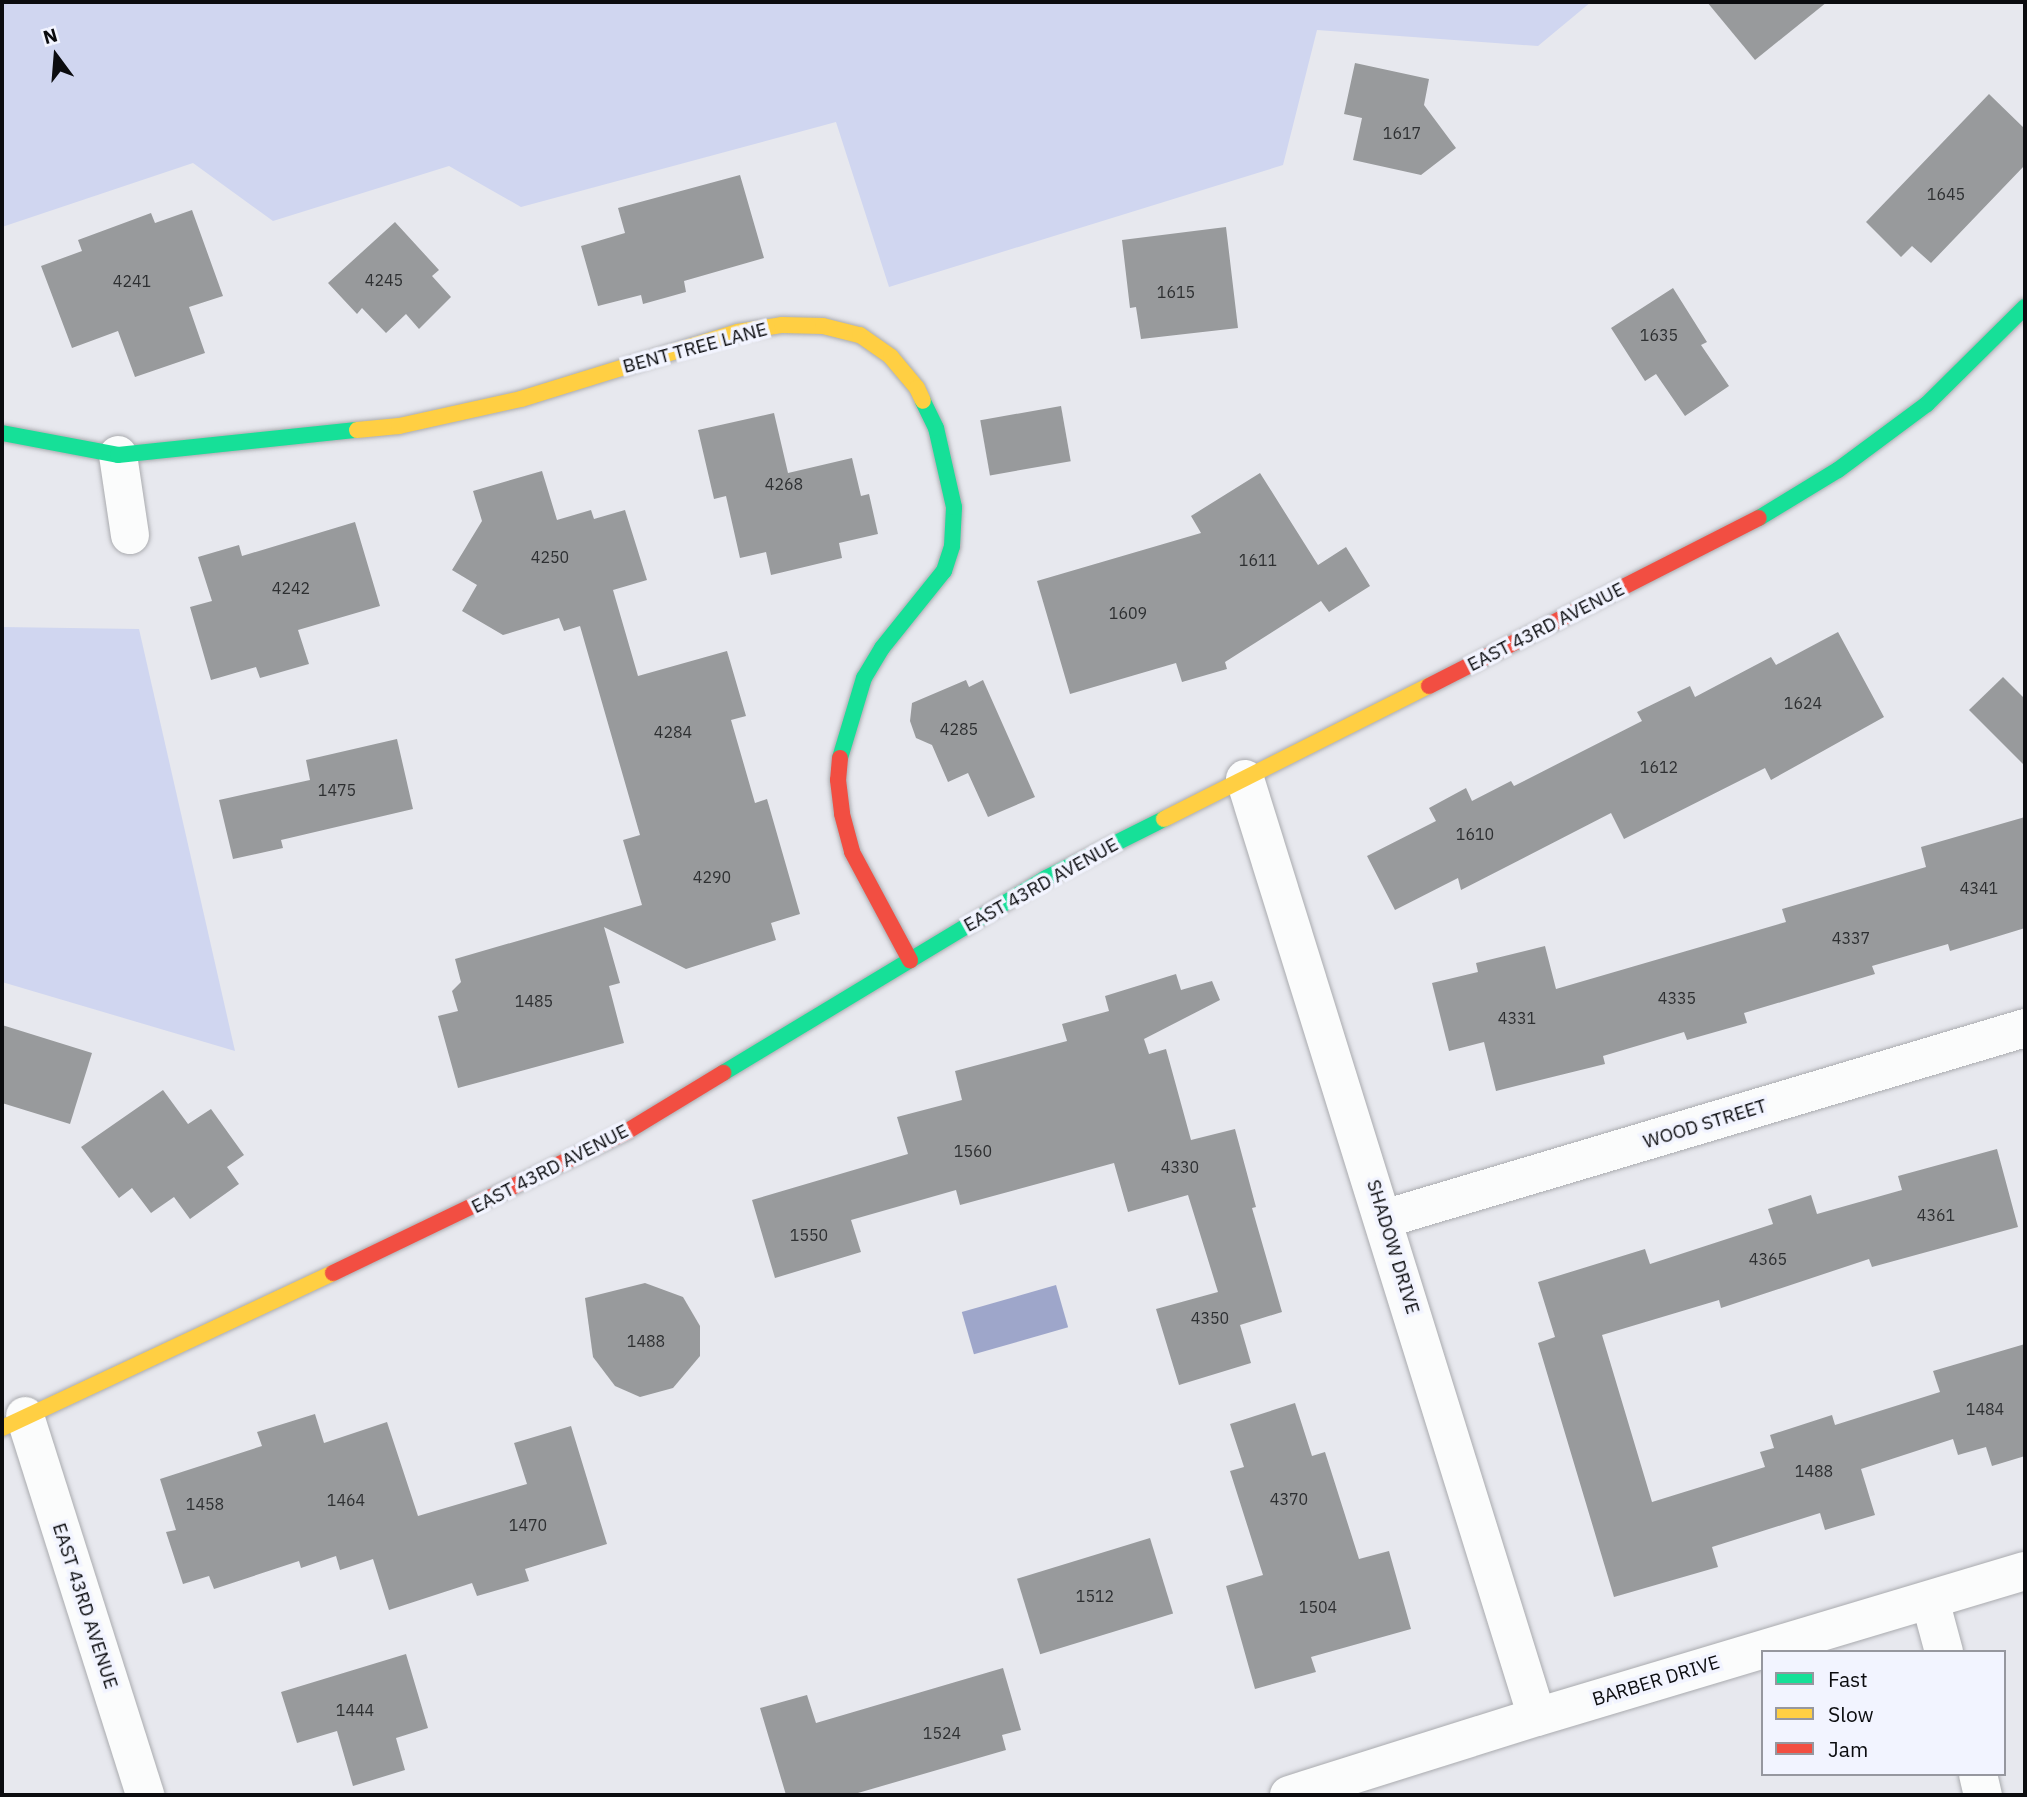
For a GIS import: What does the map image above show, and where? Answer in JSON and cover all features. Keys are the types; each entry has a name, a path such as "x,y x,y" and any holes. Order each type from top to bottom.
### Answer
{"street":[{"name":"EAST 43RD AVENUE","path":"145,1795 13,1422 496,1197 626,1132 1046,878 1738,531 1838,470 1927,404 2025,307"},
{"name":"BENT TREE LANE","path":"2,433 118,455 411,424 508,402 738,332 771,326 823,326 860,335 891,357 917,388 936,428 954,507 952,546 944,571 882,648 864,678 841,746 838,780 842,814 852,852 910,960"},
{"path":"118,455 130,535"},
{"name":"SHADOW DRIVE","path":"1245,779 1537,1717"},
{"name":"WOOD STREET","path":"1384,1220 2025,1028"},
{"name":"BARBER DRIVE","path":"1762,1650 2025,1572"},
{"path":"1930,1600 1943,1650"},
{"name":"BARBER DRIVE","path":"1298,1794 1537,1717 1761,1650"},
{"path":"1978,1776 1983,1795"}],"shaded area":[{"path":"2,2 1591,2 1538,46 1317,30 1283,165 889,287 836,122 521,207 449,166 273,221 193,163 2,227"},
{"path":"2,627 139,629 235,1051 2,982"},
{"path":"1056,1285 1068,1327 974,1354 962,1312"}],"building":[{"path":"1707,2 1827,2 1755,60"},
{"path":"1355,63 1429,79 1424,105 1456,148 1421,175 1353,160 1362,118 1344,114"},
{"path":"1989,94 2025,129 2025,165 1931,263 1912,246 1901,257 1866,222"},
{"path":"740,175 764,258 684,281 686,292 643,304 641,295 598,306 581,246 625,233 618,208"},
{"path":"192,210 223,296 189,307 205,353 135,377 118,331 72,348 41,266 82,251 78,240 151,213 155,223"},
{"path":"395,222 439,270 432,276 451,297 419,329 406,314 386,333 362,308 357,314 328,283"},
{"path":"1226,227 1238,328 1141,339 1136,307 1130,308 1122,240"},
{"path":"1673,288 1707,342 1701,345 1729,386 1685,416 1656,374 1645,381 1611,328"},
{"path":"1061,406 1071,461 990,475 980,420"},
{"path":"774,413 788,473 852,458 861,496 869,494 878,534 839,543 842,558 771,575 766,552 740,558 726,496 714,499 698,430"},
{"path":"542,471 557,520 591,510 594,519 625,510 647,580 613,590 638,676 727,651 746,716 731,720 755,803 767,799 800,914 771,923 776,940 686,969 604,927 620,983 609,986 624,1043 458,1088 438,1016 458,1011 452,991 461,982 455,959 642,905 623,840 640,835 580,626 564,631 559,618 503,635 462,611 477,585 452,570 482,521 473,491"},
{"path":"1260,473 1318,565 1346,547 1370,586 1329,612 1321,601 1225,662 1227,669 1182,682 1176,663 1070,694 1037,581 1201,533 1191,516"},
{"path":"355,522 380,606 298,630 309,664 260,678 256,667 211,680 190,607 212,601 198,557 239,545 242,556"},
{"path":"1838,632 1884,717 1771,780 1765,768 1624,839 1611,813 1461,890 1458,878 1395,910 1367,856 1436,821 1429,808 1466,788 1472,801 1511,781 1514,786 1642,721 1637,712 1690,686 1695,697 1771,657 1776,665"},
{"path":"2003,677 2025,699 2025,766 1969,710"},
{"path":"966,680 969,687 983,680 1035,797 988,817 968,773 948,782 932,745 916,738 910,721 912,703"},
{"path":"397,739 413,809 281,840 283,848 233,859 219,800 310,780 306,760"},
{"path":"2025,817 2025,928 1950,951 1948,944 1872,966 1875,974 1744,1013 1747,1023 1687,1040 1684,1032 1603,1056 1605,1064 1496,1091 1484,1042 1449,1051 1432,983 1478,972 1476,963 1545,946 1556,989 1786,922 1782,909 1926,867 1921,847"},
{"path":"1176,974 1181,990 1212,981 1220,1000 1144,1039 1149,1054 1166,1049 1191,1140 1235,1129 1256,1207 1252,1208 1282,1312 1240,1325 1251,1363 1179,1385 1156,1309 1218,1292 1188,1195 1128,1212 1114,1163 960,1205 956,1190 851,1220 861,1252 775,1278 752,1200 908,1154 897,1117 962,1100 955,1071 1067,1041 1062,1024 1109,1011 1105,996"},
{"path":"2,1025 92,1053 70,1124 2,1103"},
{"path":"163,1090 188,1124 211,1109 244,1155 227,1167 239,1184 190,1219 174,1197 151,1213 132,1188 119,1198 81,1147"},
{"path":"1997,1149 2018,1227 1872,1267 1869,1259 1721,1308 1719,1300 1602,1335 1652,1502 1765,1467 1760,1452 1774,1448 1770,1435 1832,1415 1835,1425 1940,1392 1933,1371 2025,1344 2025,1456 1992,1466 1986,1447 1958,1455 1953,1439 1861,1469 1875,1515 1825,1530 1820,1513 1712,1547 1718,1567 1614,1597 1538,1343 1555,1337 1538,1282 1645,1249 1650,1264 1773,1224 1768,1209 1811,1195 1817,1214 1902,1190 1898,1176"},
{"path":"645,1283 683,1297 700,1326 700,1356 673,1388 640,1397 615,1386 593,1357 585,1298"},
{"path":"1295,1403 1312,1456 1325,1452 1359,1559 1389,1551 1411,1629 1311,1657 1316,1672 1255,1689 1226,1586 1263,1575 1230,1471 1244,1467 1230,1424"},
{"path":"315,1414 324,1443 387,1422 418,1516 527,1484 514,1443 571,1426 607,1544 525,1569 529,1581 477,1596 472,1583 389,1610 373,1559 340,1570 336,1556 301,1568 299,1561 214,1589 209,1576 183,1584 166,1532 176,1530 160,1479 262,1446 257,1432"},
{"path":"1150,1538 1173,1614 1040,1654 1017,1579"},
{"path":"406,1654 428,1728 396,1738 405,1770 353,1786 337,1731 297,1743 281,1692"},
{"path":"1003,1668 1021,1730 1002,1735 1006,1750 851,1795 786,1795 760,1708 807,1695 816,1723"}],"traffic: fast":[{"path":"1759,518 1838,470 1927,404 2025,307"},
{"path":"840,758 864,678 882,648 944,571 952,546 954,507 936,428 923,401"},
{"path":"2,433 118,455 357,430"},
{"path":"723,1073 1046,878 1164,819"}],"traffic: slow":[{"path":"357,430 399,426 521,399 738,332 782,325 823,326 860,335 891,357 917,388 923,401"},
{"path":"1164,819 1429,686"},
{"path":"2,1428 333,1273"}],"traffic: jam":[{"path":"1429,686 1759,518"},
{"path":"840,758 838,780 842,814 852,852 910,960"},
{"path":"333,1273 626,1132 723,1073"}]}
